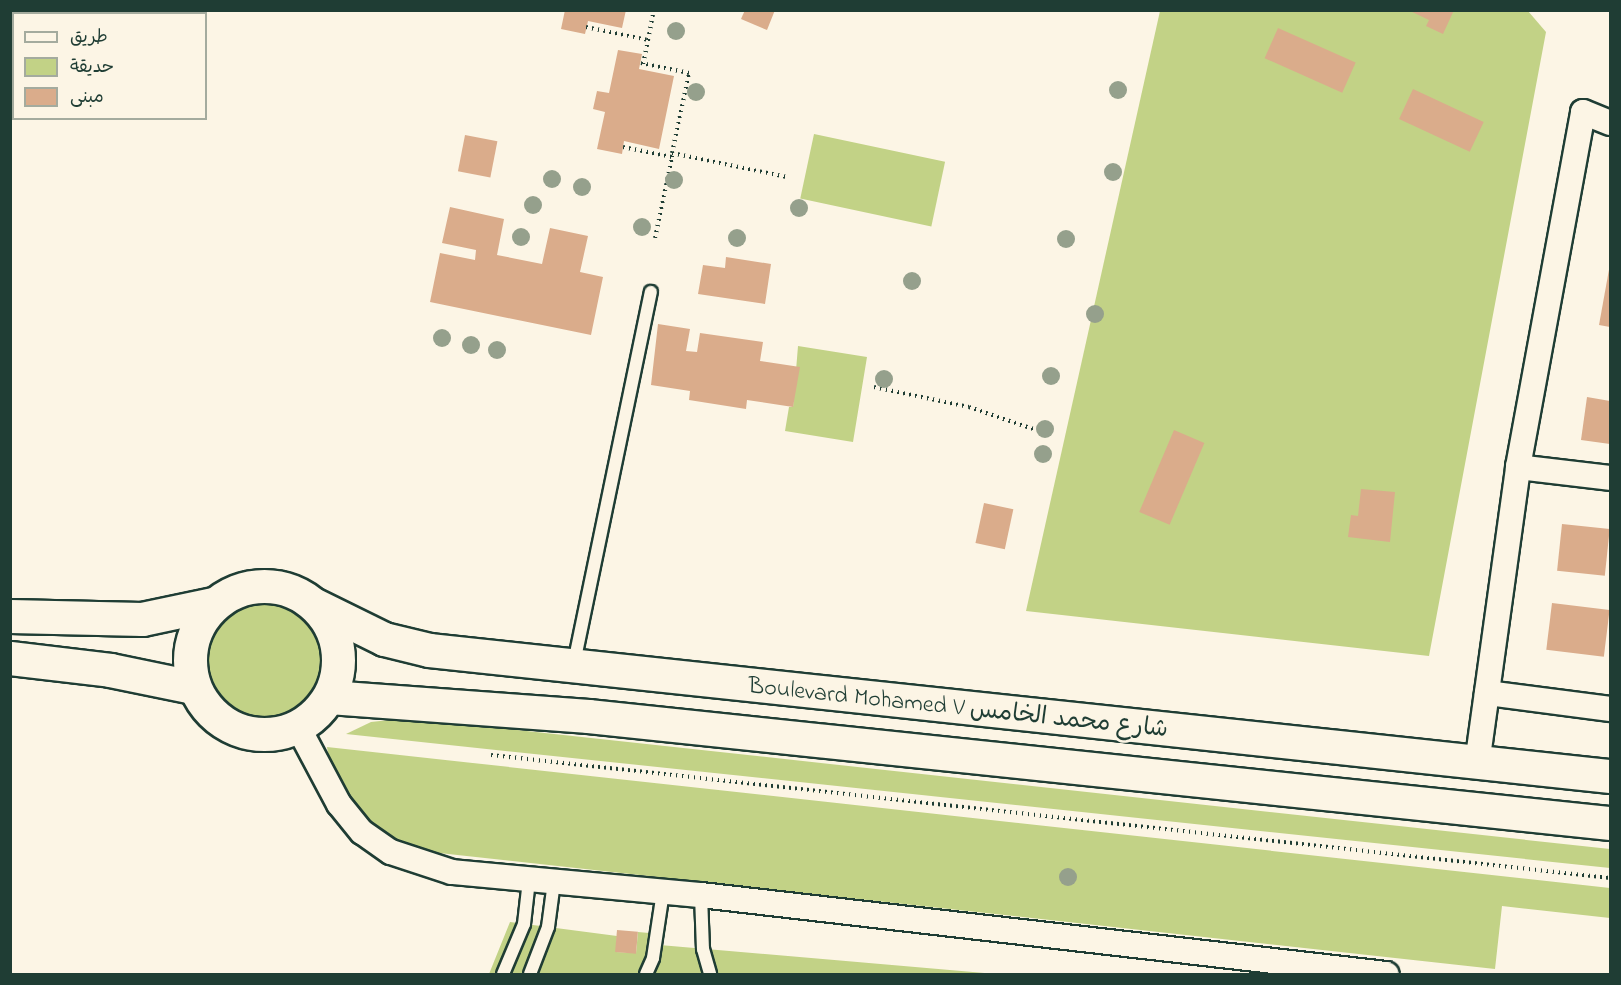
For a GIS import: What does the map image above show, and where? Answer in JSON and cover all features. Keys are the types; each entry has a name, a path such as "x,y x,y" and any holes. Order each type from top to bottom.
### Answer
{"main road":[{"path":"10,616 142,619 213,604 237,590 265,585 292,590 315,605 330,625 338,649 338,674 329,697 316,715 298,727 274,735 241,731 225,725 206,709 193,687 189,657 196,628 213,604"},
{"name":"Boulevard Mohamed V شارع محمد الخامس","path":"315,605 369,633 410,647 573,667 1477,764 1611,776"},
{"path":"10,658 110,670 193,687"},
{"name":"Boulevard Mohamed V شارع محمد الخامس","path":"329,697 588,716 1611,823"}],"street":[{"path":"1477,764 1518,467 1583,112 1611,123"},
{"path":"1518,467 1611,478"},
{"path":"1486,693 1611,709"},
{"path":"298,727 339,804 362,832 391,852 452,872 701,896 1386,975"}],"lane":[{"path":"573,667 651,292"},
{"path":"503,975 524,924 529,880"},
{"path":"530,975 548,927 554,882"},
{"path":"646,975 653,958 663,892"},
{"path":"701,896 704,949 710,975"}],"path":[{"path":"654,10 642,64 689,73 655,238"},
{"path":"586,27 648,40"},
{"path":"623,147 787,177"},
{"path":"874,387 969,407 1036,430"},
{"path":"492,755 1611,878"}],"green space":[{"path":"1160,11 1528,11 1546,32 1429,656 1026,611"},
{"path":"814,134 945,162 931,226 800,199"},
{"path":"798,346 867,357 853,442 785,431 789,407 793,407"},
{"path":"262,598 285,602 305,616 319,636 323,659 319,682 305,702 285,716 262,720 239,716 219,702 205,682 201,659 205,636 219,616 239,602"},
{"path":"408,718 1610,849 1610,868 346,734 371,722"},
{"path":"327,747 1610,888 1610,918 1502,906 1495,969 421,851 378,831 349,802 330,766"},
{"path":"510,922 617,936 616,952 636,953 638,932 649,933 648,944 996,974 489,974"}],"building":[{"path":"565,10 626,10 622,28 588,21 585,34 561,29"},
{"path":"745,10 775,10 767,30 741,19"},
{"path":"1408,10 1454,10 1443,34 1426,26 1429,20"},
{"path":"1278,28 1356,63 1342,93 1265,58"},
{"path":"618,50 642,54 639,69 674,76 659,149 624,141 622,154 597,149 605,112 593,109 597,91 609,93"},
{"path":"1413,89 1484,122 1470,152 1399,119"},
{"path":"465,135 497,141 490,178 458,171"},
{"path":"450,207 504,219 497,255 542,264 550,228 588,236 580,272 603,277 591,335 430,302 440,253 475,260 476,250 442,243"},
{"path":"726,257 771,264 765,304 698,294 703,265 725,268"},
{"path":"1610,264 1610,327 1599,325"},
{"path":"658,324 690,329 686,351 697,352 700,333 763,342 760,361 800,367 793,407 747,400 746,409 689,400 690,391 651,385"},
{"path":"1587,397 1610,401 1610,444 1581,440"},
{"path":"1174,430 1204,443 1170,525 1139,512"},
{"path":"1361,489 1395,492 1390,542 1348,537 1351,515 1358,516"},
{"path":"984,503 1013,509 1005,549 975,543"},
{"path":"1562,524 1610,529 1605,576 1557,571"},
{"path":"1552,603 1610,610 1604,657 1546,650"},
{"path":"617,930 638,932 636,954 615,952"}]}
